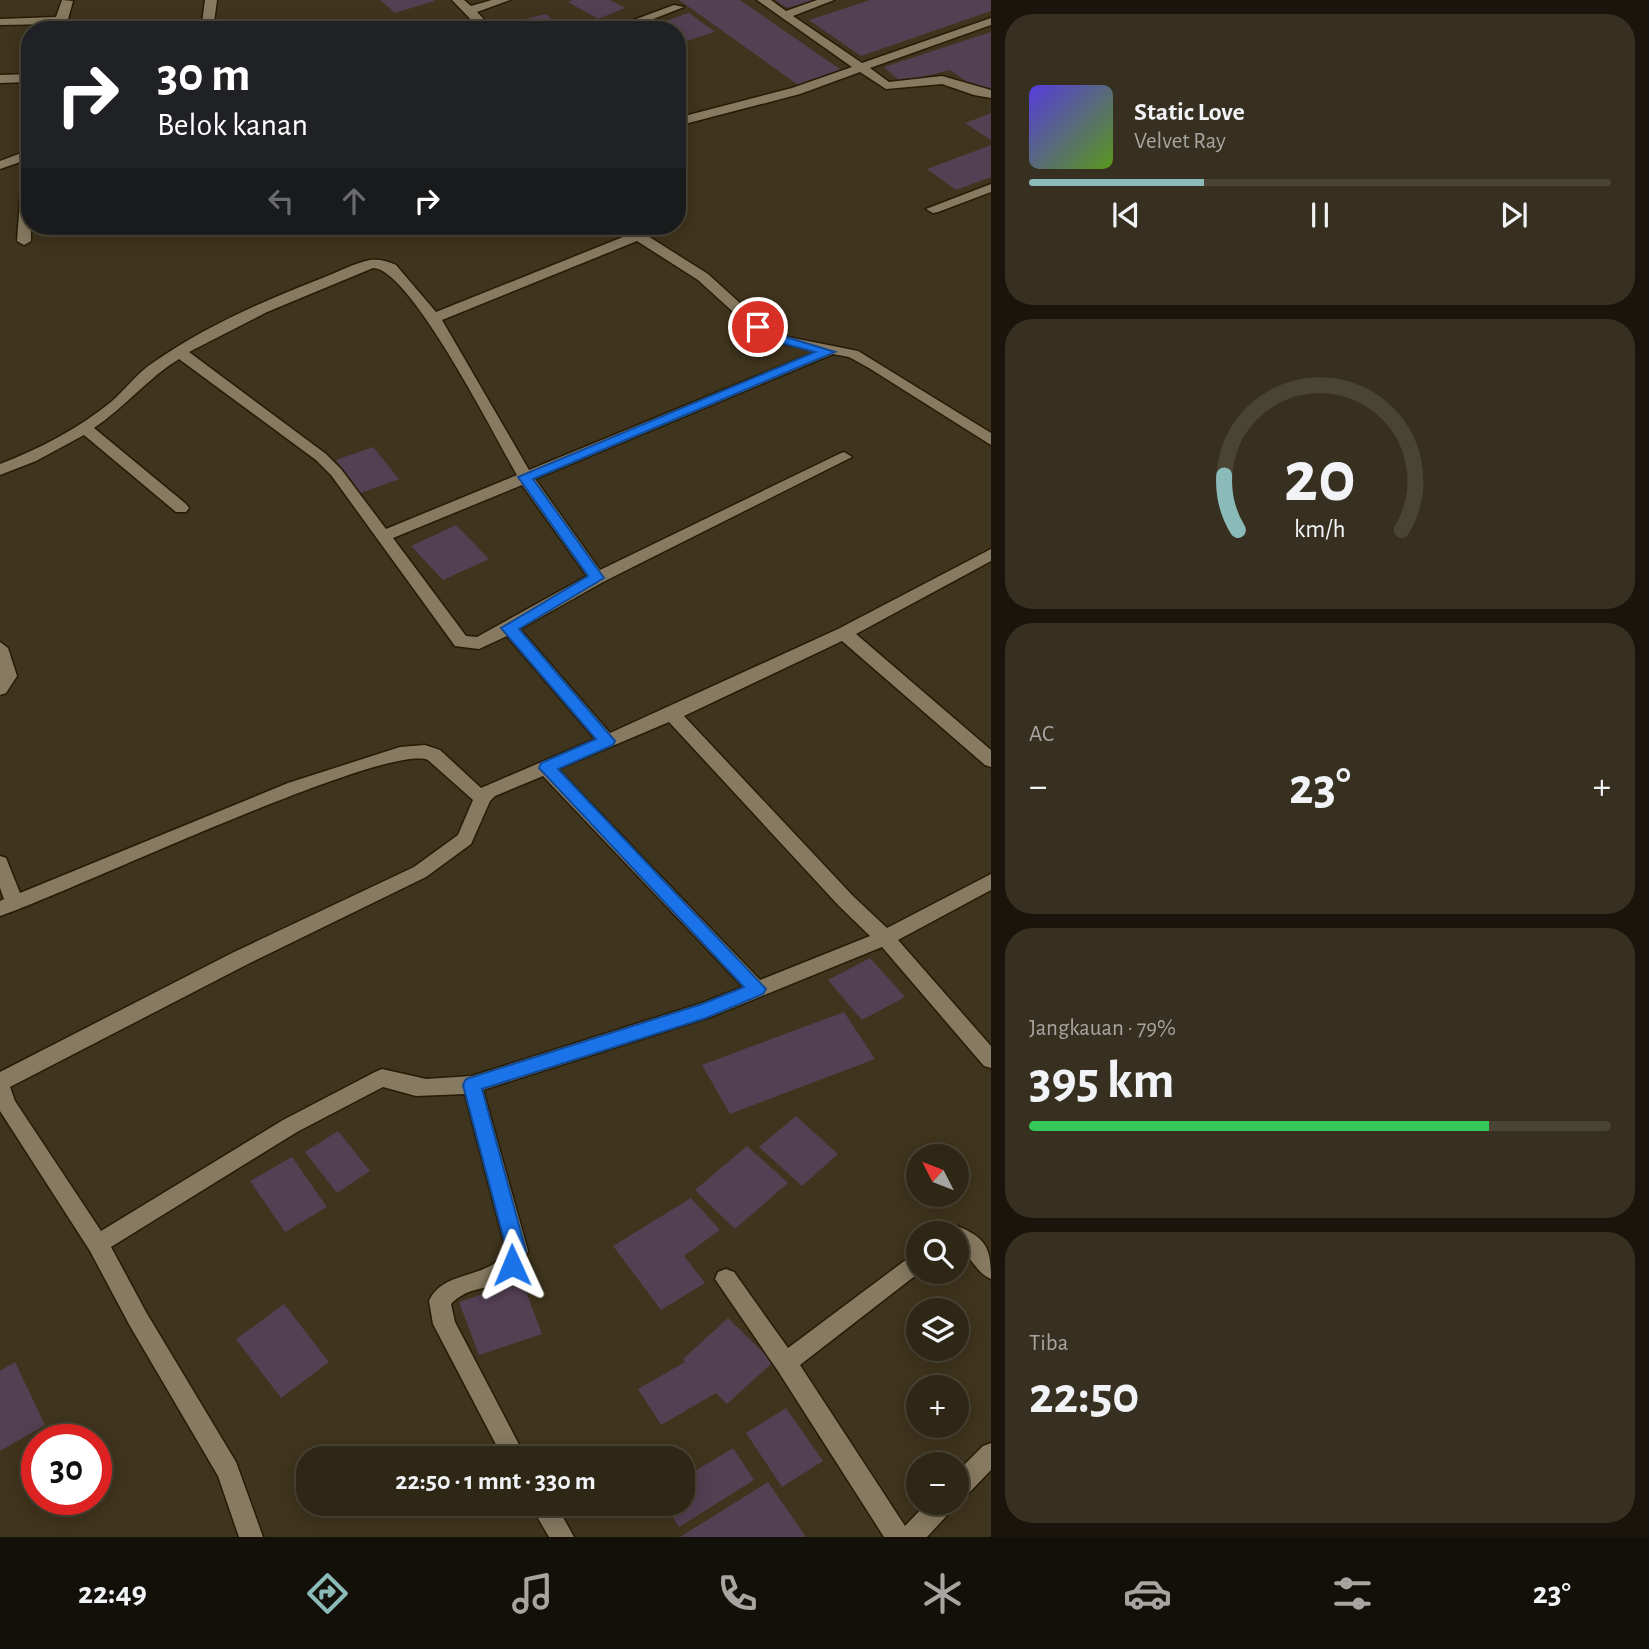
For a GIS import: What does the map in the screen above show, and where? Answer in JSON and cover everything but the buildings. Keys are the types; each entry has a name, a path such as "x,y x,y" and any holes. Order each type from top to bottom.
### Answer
{"street":[{"path":"208,21 211,0"},
{"path":"458,0 479,21"},
{"path":"468,11 504,0"},
{"path":"763,0 886,85 895,87 944,80 976,93 991,94"},
{"path":"784,15 828,0"},
{"path":"61,21 67,1"},
{"path":"638,21 678,7"},
{"path":"0,22 21,23"},
{"path":"686,120 773,98 991,22"},
{"path":"0,79 21,78"},
{"path":"0,165 21,156"},
{"path":"933,209 991,188"},
{"path":"24,235 24,241"},
{"path":"434,318 637,236 703,277 758,327 779,339 828,352 853,354 991,440"},
{"path":"0,470 84,427 116,405 155,368 179,352 303,292 371,264 383,264 391,268 434,318 525,477 597,578"},
{"path":"179,352 321,457 336,472 461,642 479,643 597,578 844,457"},
{"path":"382,537 828,352"},
{"path":"84,427 181,508"},
{"path":"251,1537 228,1470 138,1320 98,1244 2,1095 239,958 420,872 465,839 483,797 489,791 672,714 844,633 991,554"},
{"path":"509,628 607,741"},
{"path":"844,633 991,760"},
{"path":"0,648 9,676 0,689"},
{"path":"672,714 846,901 885,938 991,1060"},
{"path":"0,863 7,906 355,766 418,750 443,761 465,786 483,797"},
{"path":"547,768 757,989"},
{"path":"98,1244 290,1126 382,1078 404,1087 428,1091 472,1085 706,1010 885,938 991,881"},
{"path":"472,1085 517,1251 512,1265 449,1293 440,1301 444,1324 509,1446"},
{"path":"969,1243 991,1269"},
{"path":"786,1363 906,1270"},
{"path":"726,1279 786,1363 898,1537"},
{"path":"969,1477 991,1454"},
{"path":"911,1537 932,1515"},
{"path":"549,1516 562,1537"}],"route":[{"path":"512,1265 517,1251 472,1085 706,1010 757,989 547,768 607,741 509,628 597,578 525,477 828,352 779,339 758,327"}]}
